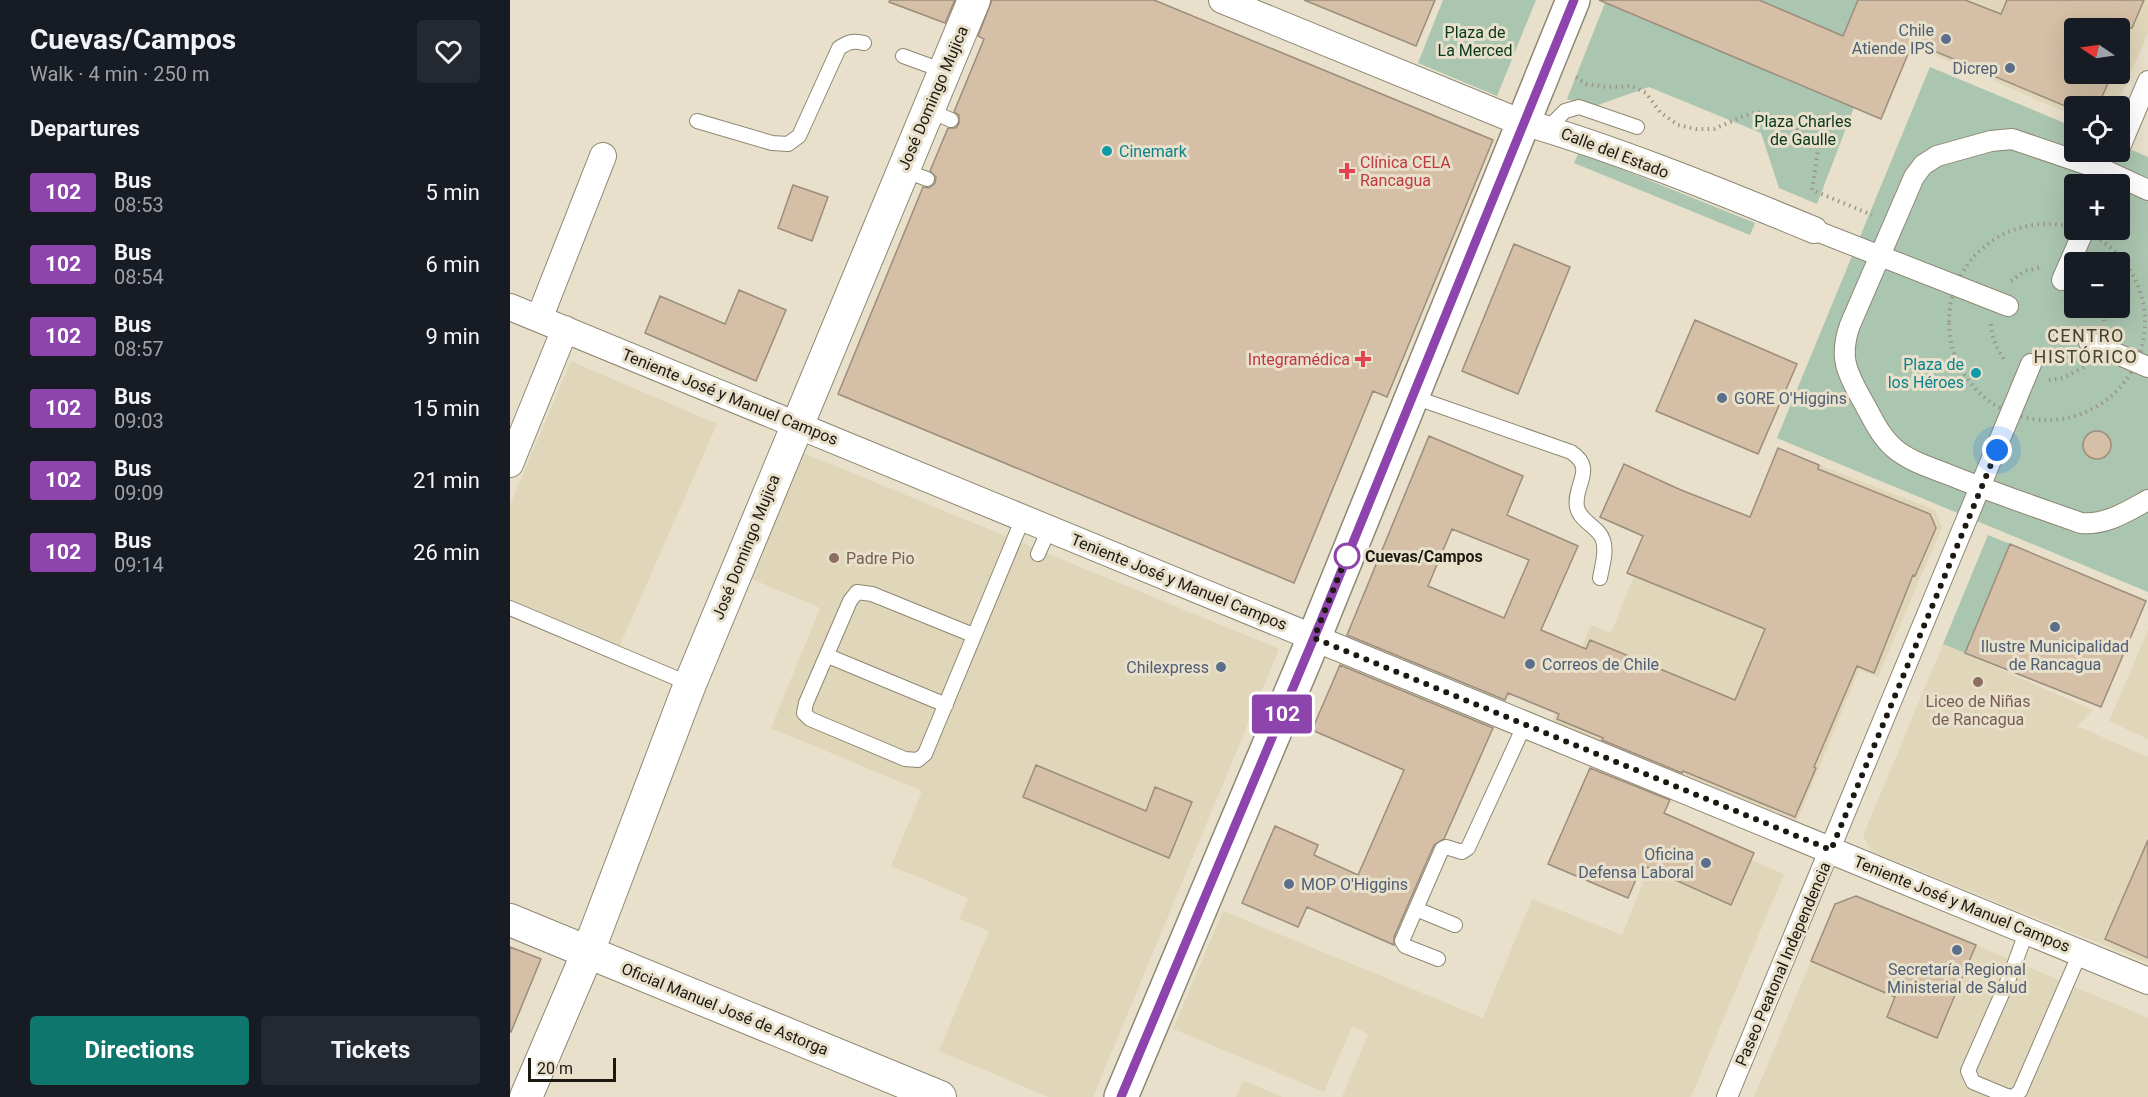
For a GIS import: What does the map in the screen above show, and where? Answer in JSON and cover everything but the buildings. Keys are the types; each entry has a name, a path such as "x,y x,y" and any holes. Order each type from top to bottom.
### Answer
{"main road":[{"path":"1121,1097 1314,638 1411,396 1536,125 1558,36 1574,0"}],"street":[{"name":"José Domingo Mujica","path":"526,1097 588,952 690,684 797,425 915,175 939,115 944,71 974,0"},
{"name":"Calle del Estado","path":"1222,0 1510,118 1536,125 1814,230 2002,304"},
{"path":"2130,123 2148,81"},
{"path":"2097,174 2027,143 2012,139 1991,141 1937,156 1923,165 1914,177 1892,223 1845,339 1844,354 1848,374 1879,430 1892,447 1911,459 1981,488 2081,523 2092,524 2108,521 2148,500"},
{"path":"539,319 603,156"},
{"path":"2130,185 2148,190"},
{"name":"Teniente José y Manuel Campos","path":"510,307 2148,981"},
{"path":"510,464 565,329"},
{"path":"2095,344 2142,364"},
{"name":"Paseo Peatonal Independencia","path":"1727,1097 2029,370"},
{"name":"Oficial Manuel José de Astorga","path":"510,921 940,1097"}],"lane":[{"path":"697,121 772,143 788,144 799,136 839,48 855,41 864,43"},
{"path":"903,56 944,71"},
{"path":"1536,125 1579,107 1637,127"},
{"path":"1411,396 1571,452 1580,458 1584,467 1577,503 1578,511 1582,518 1603,538 1604,550 1600,578"},
{"path":"973,635 872,594 857,592 850,601 804,713 810,719 904,759 918,760 925,754 1023,518"},
{"path":"1038,554 1049,529"},
{"path":"510,608 690,684"},
{"path":"828,656 946,705"},
{"path":"1438,959 1402,945 1443,847 1462,852 1468,848 1526,724"},
{"path":"1416,909 1455,925"},
{"path":"2027,930 2012,971 1968,1071 1972,1082 2009,1097 2020,1091 2080,953"}],"path":[{"path":"1558,36 1572,74 1586,84 1607,87 1632,86 1646,93 1660,112 1678,125 1696,129 1714,129 1758,112 1774,117 1819,143 1812,190 1892,223"},
{"path":"2064,226 2047,222 2027,222 1996,235 1983,245 1969,264 1950,307 1947,326 1949,348 1958,370 1973,389 1987,400 2012,412 2059,422 2083,416 2105,404 2142,364 2145,327 2141,287 2132,270 2120,256 2099,240"},
{"path":"2064,275 2046,267 2025,271 2003,289 2002,304 1991,326 1993,339 2005,361 2015,370 2029,370 2044,380 2063,378 2085,366 2104,331 2104,318"}],"shaded area":[{"path":"1930,0 2148,0 2148,33 2130,74 2130,18 2064,18 2064,84 2126,84 2120,96 2064,96 2064,112 1911,45"},
{"path":"571,361 717,424 619,647 510,599 510,505"},
{"path":"804,453 1279,649 1093,1097 1049,1097 939,1051 989,931 959,919 968,898 891,866 922,791 771,728 820,608 752,579"},
{"path":"1819,465 1935,510 1942,527 1878,677 1859,670 1796,824 1551,724 1591,625 1611,633 1634,576 1754,625"},
{"path":"2148,630 2148,739 2109,721"},
{"path":"1943,644 2093,710 2077,726 2148,757 2148,963 1871,851 1863,836"},
{"path":"1667,824 1784,874 1691,1097 1342,1097 1368,1034 1352,1026 1324,1092 1173,1029 1223,911 1483,1018 1532,899 1622,935"},
{"path":"1976,945 2148,1018 2148,1097 1754,1097 1811,961 1895,997 1887,1017"},
{"path":"1243,1081 1283,1097 1236,1097"}],"green space":[{"name":"Plaza de La Merced","path":"1443,0 1536,0 1497,96 1418,63"},
{"name":"Plaza Charles de Gaulle","path":"1759,0 1858,0 1818,92 1854,107 1817,204 1779,188 1761,133 1649,87 1592,107 1567,99 1605,3 1802,86 1827,29"},
{"name":"Plaza de los Héroes","path":"1930,67 2064,123 2064,162 2130,162 2130,149 2148,157 2148,592 1777,438"},
{"path":"1579,152 1755,223 1750,235 1574,163"},
{"path":"1988,535 2010,544 1965,653 1943,644"}],"bus line":[{"name":"102","path":"1121,1097 1321,621 1574,0"}],"place":[{"name":"Chile Atiende IPS","path":"1946,39"},
{"name":"Dicrep","path":"2010,68"},
{"name":"Cinemark","path":"1107,151"},
{"name":"Clínica CELA Rancagua","path":"1347,171"},
{"name":"Integramédica","path":"1363,359"},
{"name":"Plaza de los Héroes","path":"1976,373"},
{"name":"GORE O'Higgins","path":"1722,398"},
{"name":"Cuevas/Campos","path":"1347,556"},
{"name":"Padre Pio","path":"834,558"},
{"name":"Ilustre Municipalidad de Rancagua","path":"2055,627"},
{"name":"Correos de Chile","path":"1530,664"},
{"name":"Chilexpress","path":"1221,667"},
{"name":"Liceo de Niñas de Rancagua","path":"1978,682"},
{"name":"Oficina Defensa Laboral","path":"1706,863"},
{"name":"MOP O'Higgins","path":"1289,884"},
{"name":"Secretaría Regional Ministerial de Salud","path":"1957,950"}],"district":[{"name":"CENTRO HISTÓRICO","path":"2086,345"}],"route":[{"path":"1347,556 1350,548 1314,638 1831,850 1997,450"}]}
